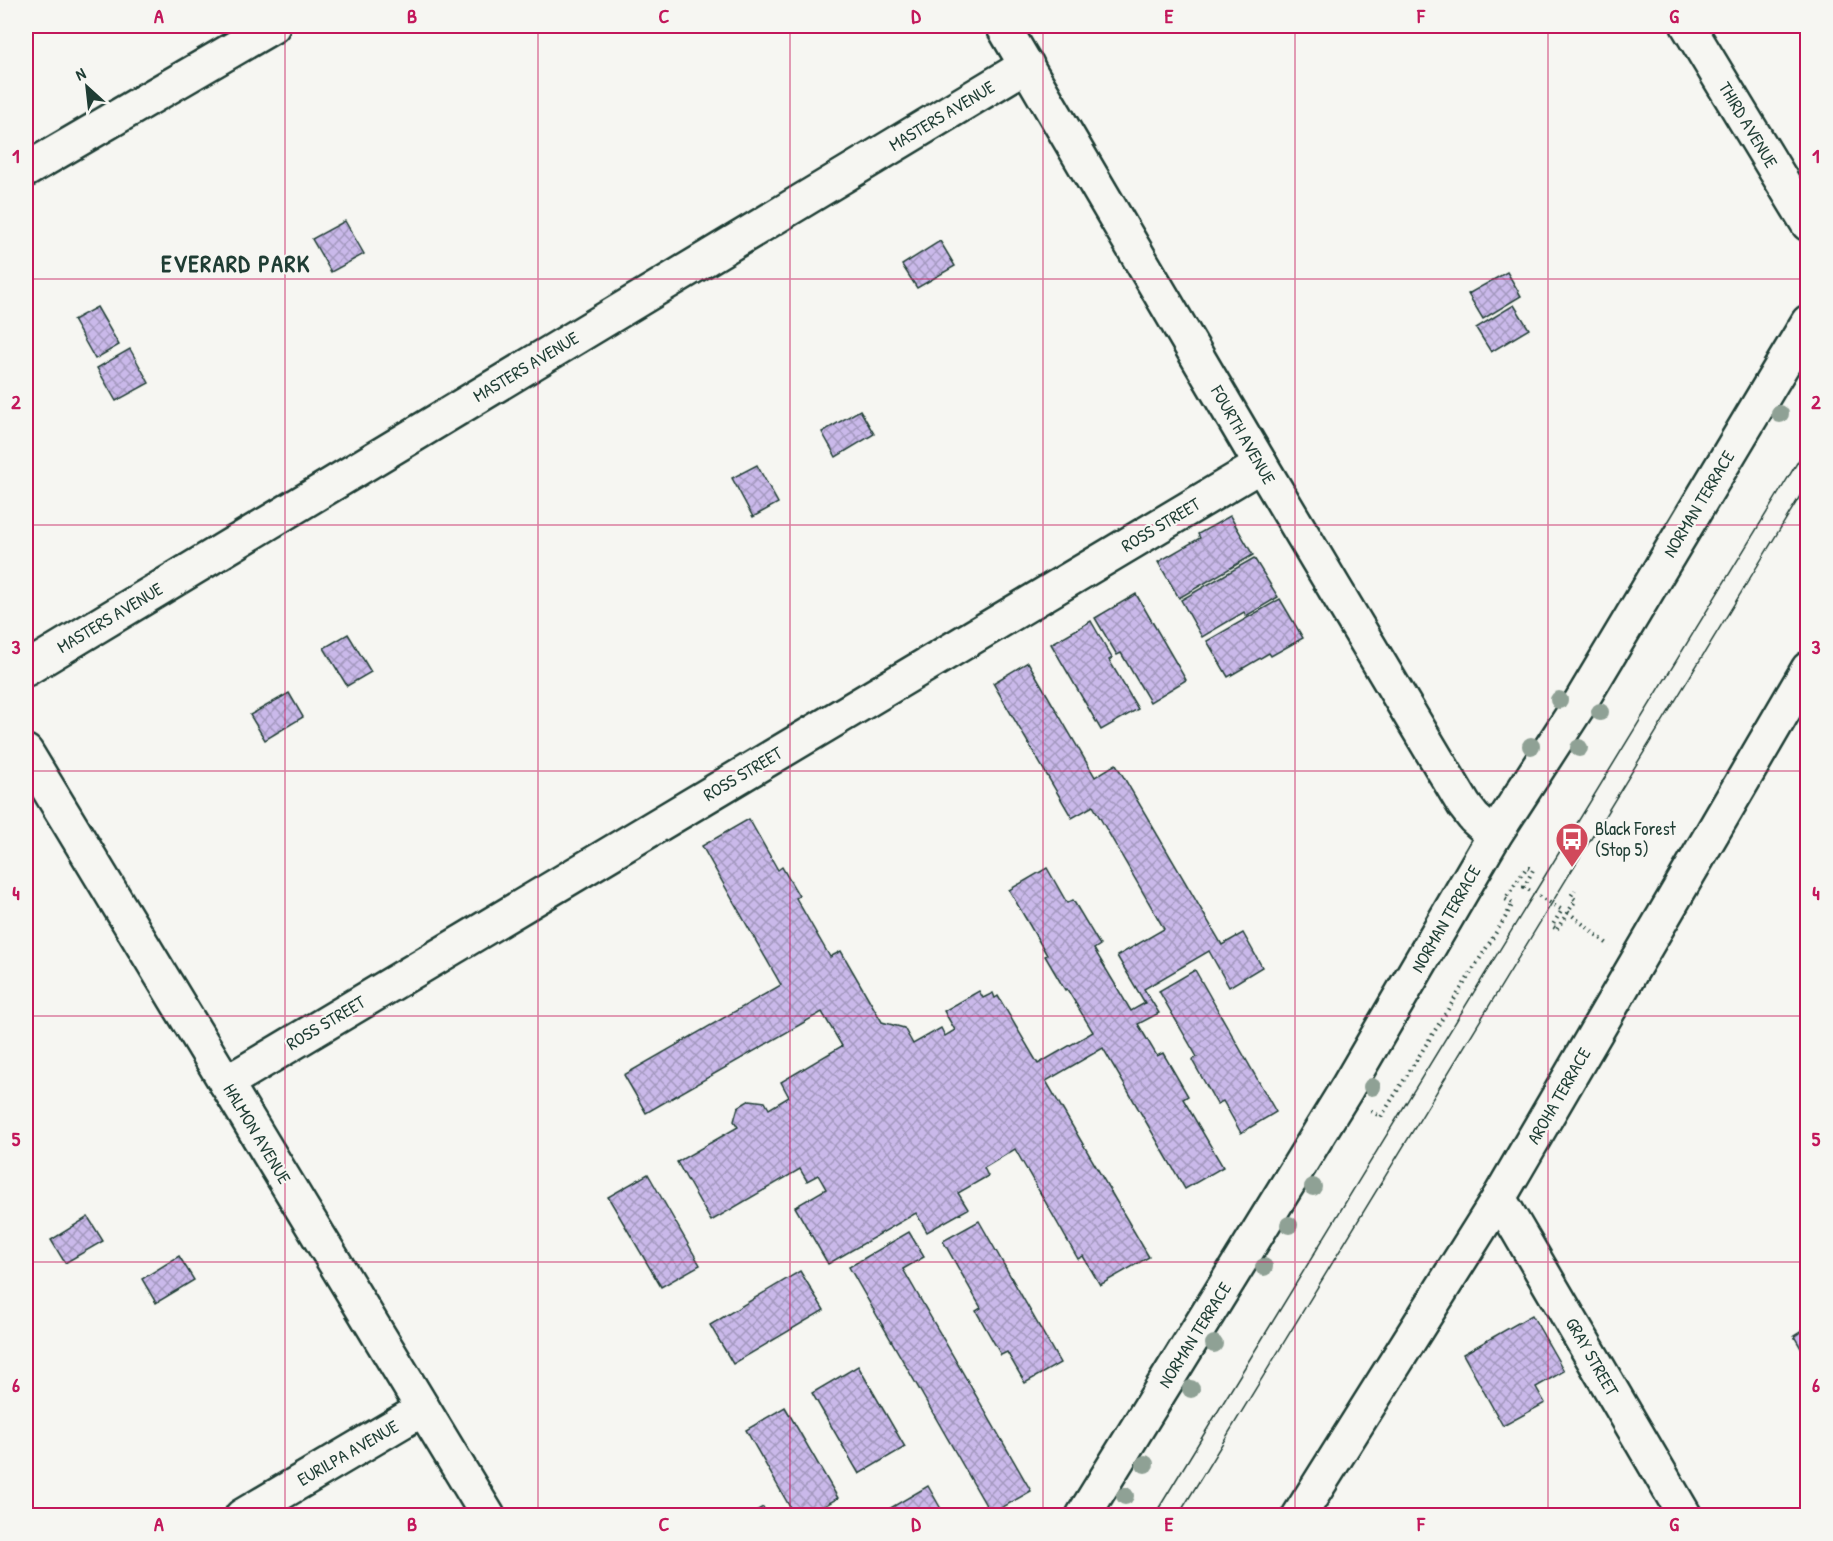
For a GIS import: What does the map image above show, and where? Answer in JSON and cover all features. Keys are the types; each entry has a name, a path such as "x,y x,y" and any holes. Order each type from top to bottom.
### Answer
{"street":[{"path":"26,170 273,26"},
{"name":"FOURTH AVENUE","path":"1003,26 1464,805 1474,818 1494,836"},
{"name":"THIRD AVENUE","path":"1688,26 1808,224"},
{"name":"MASTERS AVENUE","path":"26,669 1027,65"},
{"name":"NORMAN TERRACE","path":"1083,1515 1347,1088 1494,836 1577,708 1808,322"},
{"name":"ROSS STREET","path":"226,1083 1261,465"},
{"name":"AROHA TERRACE","path":"1299,1515 1499,1198 1808,669"},
{"name":"HALMON AVENUE","path":"26,752 488,1515"},
{"name":"GRAY STREET","path":"1499,1198 1685,1515"},
{"name":"EURILPA AVENUE","path":"242,1515 423,1409"}],"path":[{"path":"1370,1110 1381,1117 1409,1074 1505,918 1513,903 1505,899 1527,867 1533,870 1524,887 1562,910 1552,926 1557,929 1576,900 1571,896 1575,890"},
{"path":"1568,912 1635,966"}],"building":[{"path":"345,221 364,254 331,272 312,239"},
{"path":"940,241 955,266 917,288 902,265"},
{"path":"1507,272 1521,296 1483,319 1468,294"},
{"path":"1514,305 1529,329 1491,352 1476,328"},
{"path":"97,307 119,345 95,359 73,320"},
{"path":"130,349 149,383 116,401 97,368"},
{"path":"860,410 874,434 836,457 822,432"},
{"path":"757,465 778,503 753,517 732,478"},
{"path":"1230,516 1253,555 1179,598 1158,562 1200,538 1198,534"},
{"path":"1254,558 1278,597 1246,616 1244,612 1202,637 1181,600"},
{"path":"1136,594 1186,680 1150,702 1121,653 1117,655 1095,618"},
{"path":"1280,599 1303,638 1271,656 1269,653 1228,677 1207,641"},
{"path":"1091,621 1112,658 1109,660 1138,709 1101,730 1051,644"},
{"path":"348,634 371,672 347,686 324,648"},
{"path":"1028,662 1095,777 1116,764 1222,945 1243,933 1262,967 1229,987 1209,951 1144,989 1159,1013 1138,1024 1157,1056 1163,1053 1188,1096 1183,1099 1223,1167 1185,1189 1103,1048 1046,1081 1149,1257 1100,1285 1083,1256 1078,1259 1015,1149 984,1168 988,1176 958,1193 968,1209 927,1232 916,1213 828,1264 795,1207 826,1189 818,1175 807,1181 800,1169 711,1221 677,1162 738,1127 734,1121 738,1107 750,1100 765,1102 769,1109 789,1097 781,1082 842,1046 822,1012 646,1113 624,1075 781,985 702,846 749,819 778,870 782,867 799,896 796,898 830,957 841,951 882,1022 904,1028 913,1044 941,1028 945,1036 955,1030 944,1011 979,991 983,998 993,993 995,998 998,996 1038,1064 1093,1032 1067,989 1065,990 1009,890 1047,868 1067,903 1073,900 1100,945 1094,949 1131,1011 1145,1003 1117,956 1164,929 1093,806 1072,818 993,683"},
{"path":"289,693 303,717 265,740 250,715"},
{"path":"1195,970 1276,1112 1241,1133 1223,1101 1217,1104 1192,1060 1197,1057 1159,991"},
{"path":"648,1174 700,1265 661,1287 608,1197"},
{"path":"88,1217 103,1241 65,1263 51,1240"},
{"path":"979,1221 1060,1363 1025,1383 1007,1352 1001,1355 976,1311 981,1308 943,1241"},
{"path":"909,1232 924,1257 903,1269 1031,1491 991,1514 849,1267"},
{"path":"179,1256 194,1280 156,1303 142,1279"},
{"path":"800,1271 824,1310 733,1364 710,1325"},
{"path":"1532,1315 1564,1371 1536,1387 1545,1403 1503,1426 1463,1354"},
{"path":"1808,1327 1808,1356 1806,1357 1794,1336"},
{"path":"858,1366 905,1447 859,1474 812,1393"},
{"path":"785,1407 838,1498 807,1516 795,1516 746,1430"},
{"path":"928,1486 945,1516 884,1516 882,1513"},
{"path":"763,1507 768,1516 747,1516"}],"tram line":[{"path":"1154,1516 1808,445"},
{"path":"1178,1516 1808,483"}],"place":[{"name":"Black Forest (Stop 5)","path":"1572,868"}],"district":[{"name":"EVERARD PARK","path":"236,264"}]}
